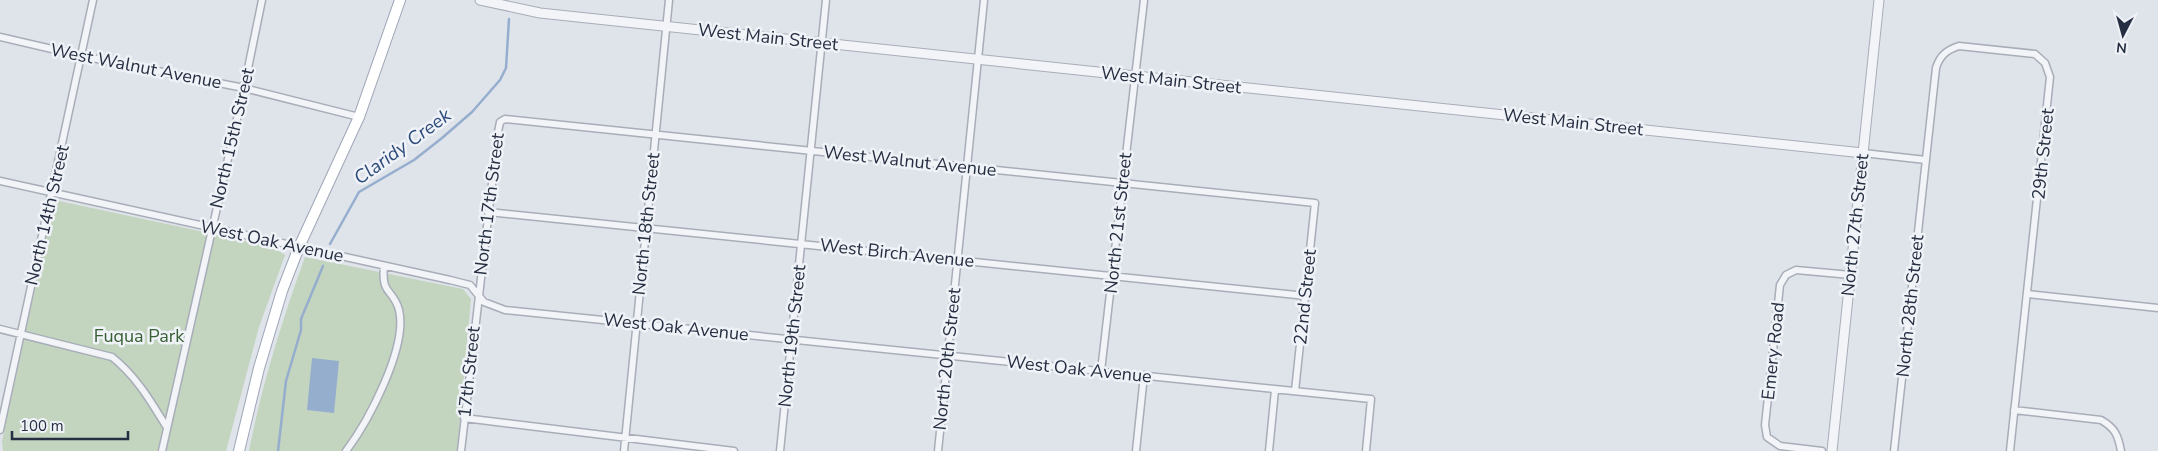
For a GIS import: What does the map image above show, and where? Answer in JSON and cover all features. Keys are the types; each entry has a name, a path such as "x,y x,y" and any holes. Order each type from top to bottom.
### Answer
{"main road":[{"path":"239,451 269,329 299,247 359,117 400,0"}],"street":[{"name":"North 14th Street","path":"0,430 94,0"},
{"name":"North 15th Street","path":"162,451 166,426 244,88 262,0"},
{"name":"West Main Street","path":"480,0 540,13 1863,153"},
{"name":"North 18th Street","path":"624,451 669,0"},
{"name":"North 19th Street","path":"780,451 826,0"},
{"name":"North 20th Street","path":"938,451 984,0"},
{"name":"North 21st Street","path":"1101,371 1144,0"},
{"name":"North 27th Street","path":"1832,451 1879,0"},
{"name":"West Walnut Avenue","path":"0,38 244,88 359,117"},
{"name":"North 28th Street","path":"1894,451 1936,69 1939,57 1951,48 1959,46 2000,50"},
{"name":"29th Street","path":"2000,50 2035,54 2045,63 2050,77 2028,294"},
{"name":"West Walnut Avenue","path":"505,119 1315,203"},
{"name":"North 17th Street","path":"478,293 498,132 500,122 505,119"},
{"path":"1863,153 1926,160"},
{"name":"West Oak Avenue","path":"0,181 470,286 484,302 505,310 1371,399 1366,451"},
{"name":"22nd Street","path":"1295,391 1315,203"},
{"name":"West Birch Avenue","path":"488,212 1306,296"},
{"path":"346,451 366,419 385,382 398,338 399,310 382,282 384,266"},
{"name":"Emery Road","path":"1822,451 1780,446 1767,437 1765,425 1780,285 1786,275 1796,270 1851,275"},
{"name":"17th Street","path":"461,451 478,293"},
{"path":"2010,451 2028,294 2158,308"},
{"path":"0,329 112,357 126,368 144,390 166,426"},
{"path":"1136,451 1144,375"},
{"path":"1269,451 1275,390"},
{"path":"2014,410 2101,420 2112,426 2118,436 2120,451"},
{"path":"464,418 734,451"}],"green space":[{"name":"Fuqua Park","path":"59,201 251,242 274,248 285,255 259,327 226,451 3,451 2,441 52,208 54,203"},
{"path":"305,257 463,289 471,299 457,451 249,451 273,353"}],"water":[{"path":"312,358 339,361 334,413 307,410"}],"waterway":[{"name":"Claridy Creek","path":"330,244 359,192 414,160 442,138 472,112 500,80 506,68 509,19"},
{"name":"Claridy Creek","path":"278,451 286,381 301,330 301,319 323,266"}]}
